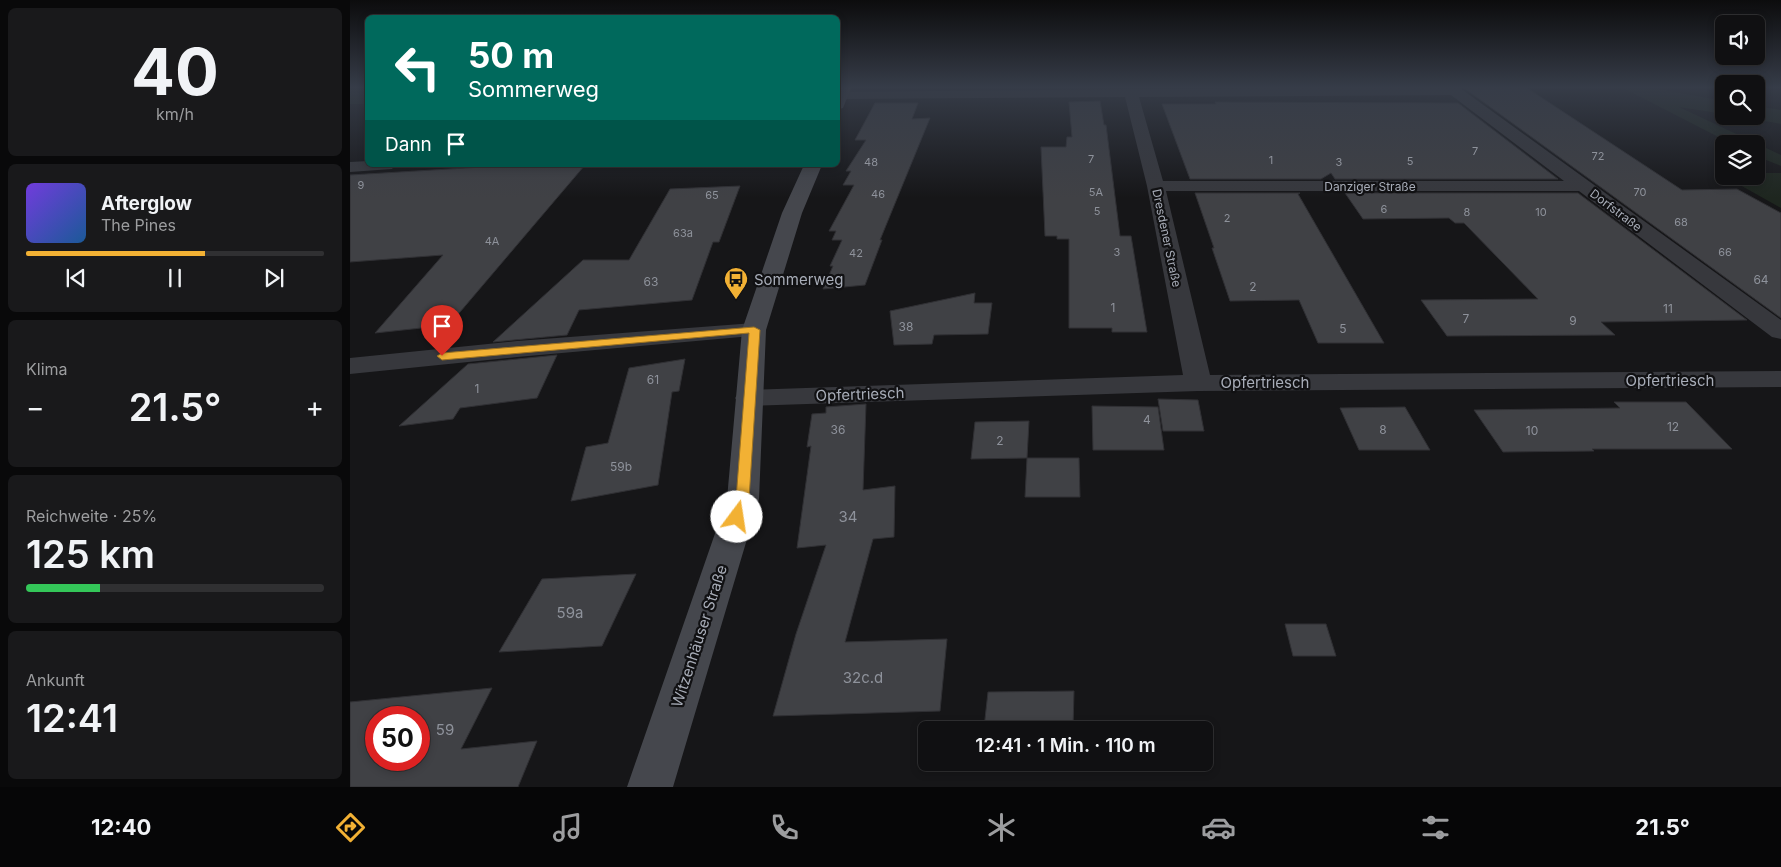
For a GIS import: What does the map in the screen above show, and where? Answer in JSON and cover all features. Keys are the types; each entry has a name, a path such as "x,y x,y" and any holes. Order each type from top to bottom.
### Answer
{"main road":[{"name":"Witzenhäuser Straße","path":"650,787 743,499 754,330 792,213 812,167"}],"street":[{"name":"Dresdener Straße","path":"1139,125 1156,186 1198,383"},
{"name":"Dorfstraße","path":"1500,125 1781,332"},
{"path":"350,167 365,166"},
{"name":"Danziger Straße","path":"1156,186 1584,186"},
{"path":"350,366 516,349 754,330"},
{"name":"Opfertriesch","path":"749,398 1198,383 1781,379"}],"shaded area":[{"path":"1694,125 1717,125 1738,135 1715,135"},
{"path":"1765,147 1781,155 1781,166 1765,160"},
{"path":"1765,173 1781,173 1781,208 1740,185 1765,185"}],"building":[{"path":"863,125 927,125 880,240 882,240 865,285 823,289 833,266 830,266 842,240 832,240 836,231 829,231 854,185 843,185 851,171 846,171 866,140 855,140"},
{"path":"1071,125 1106,125 1120,236 1131,236 1147,332 1112,332 1112,328 1069,328 1069,239 1045,236 1041,147 1066,147 1067,137 1072,137"},
{"path":"1170,125 1487,125 1558,179 1335,179 1331,173 1321,179 1190,179"},
{"path":"1515,125 1583,125 1682,190 1737,189 1781,213 1781,318"},
{"path":"482,167 583,167 449,325 375,333 443,255 350,262 350,175"},
{"path":"740,186 719,242 713,242 692,300 579,310 567,335 493,342 583,260 629,260 670,189"},
{"path":"1195,193 1300,193 1298,194 1384,343 1318,343 1299,300 1230,301"},
{"path":"1345,193 1578,193 1747,320 1601,322 1615,335 1447,336 1421,300 1538,299 1464,223 1455,223 1449,218 1363,219"},
{"path":"975,293 974,303 992,303 988,334 934,335 932,344 894,345 890,311"},
{"path":"557,355 537,398 460,408 453,419 399,426 468,364"},
{"path":"685,359 679,391 672,392 658,485 571,501 586,447 608,443 629,368"},
{"path":"1158,399 1198,400 1204,431 1163,431"},
{"path":"1614,402 1686,402 1732,449 1592,449 1594,451 1503,452 1474,410 1620,408"},
{"path":"866,404 863,490 895,486 894,537 873,539 845,642 947,639 940,711 773,716 796,634 826,545 797,548 811,446 807,447 812,414 826,413 826,407"},
{"path":"1092,406 1158,407 1164,450 1093,450"},
{"path":"1405,407 1430,450 1359,450 1340,408"},
{"path":"1029,421 1027,458 971,459 975,422"},
{"path":"1027,458 1079,458 1080,497 1025,497"},
{"path":"636,574 602,646 499,652 542,579"},
{"path":"1285,624 1326,624 1336,656 1293,656"},
{"path":"492,688 461,749 537,741 518,787 350,787 350,702"},
{"path":"1074,691 1073,721 985,721 988,692"}],"place":[{"name":"Sommerweg","path":"736,300"}],"route":[{"path":"442,356 754,330 743,499 737,517"}]}
